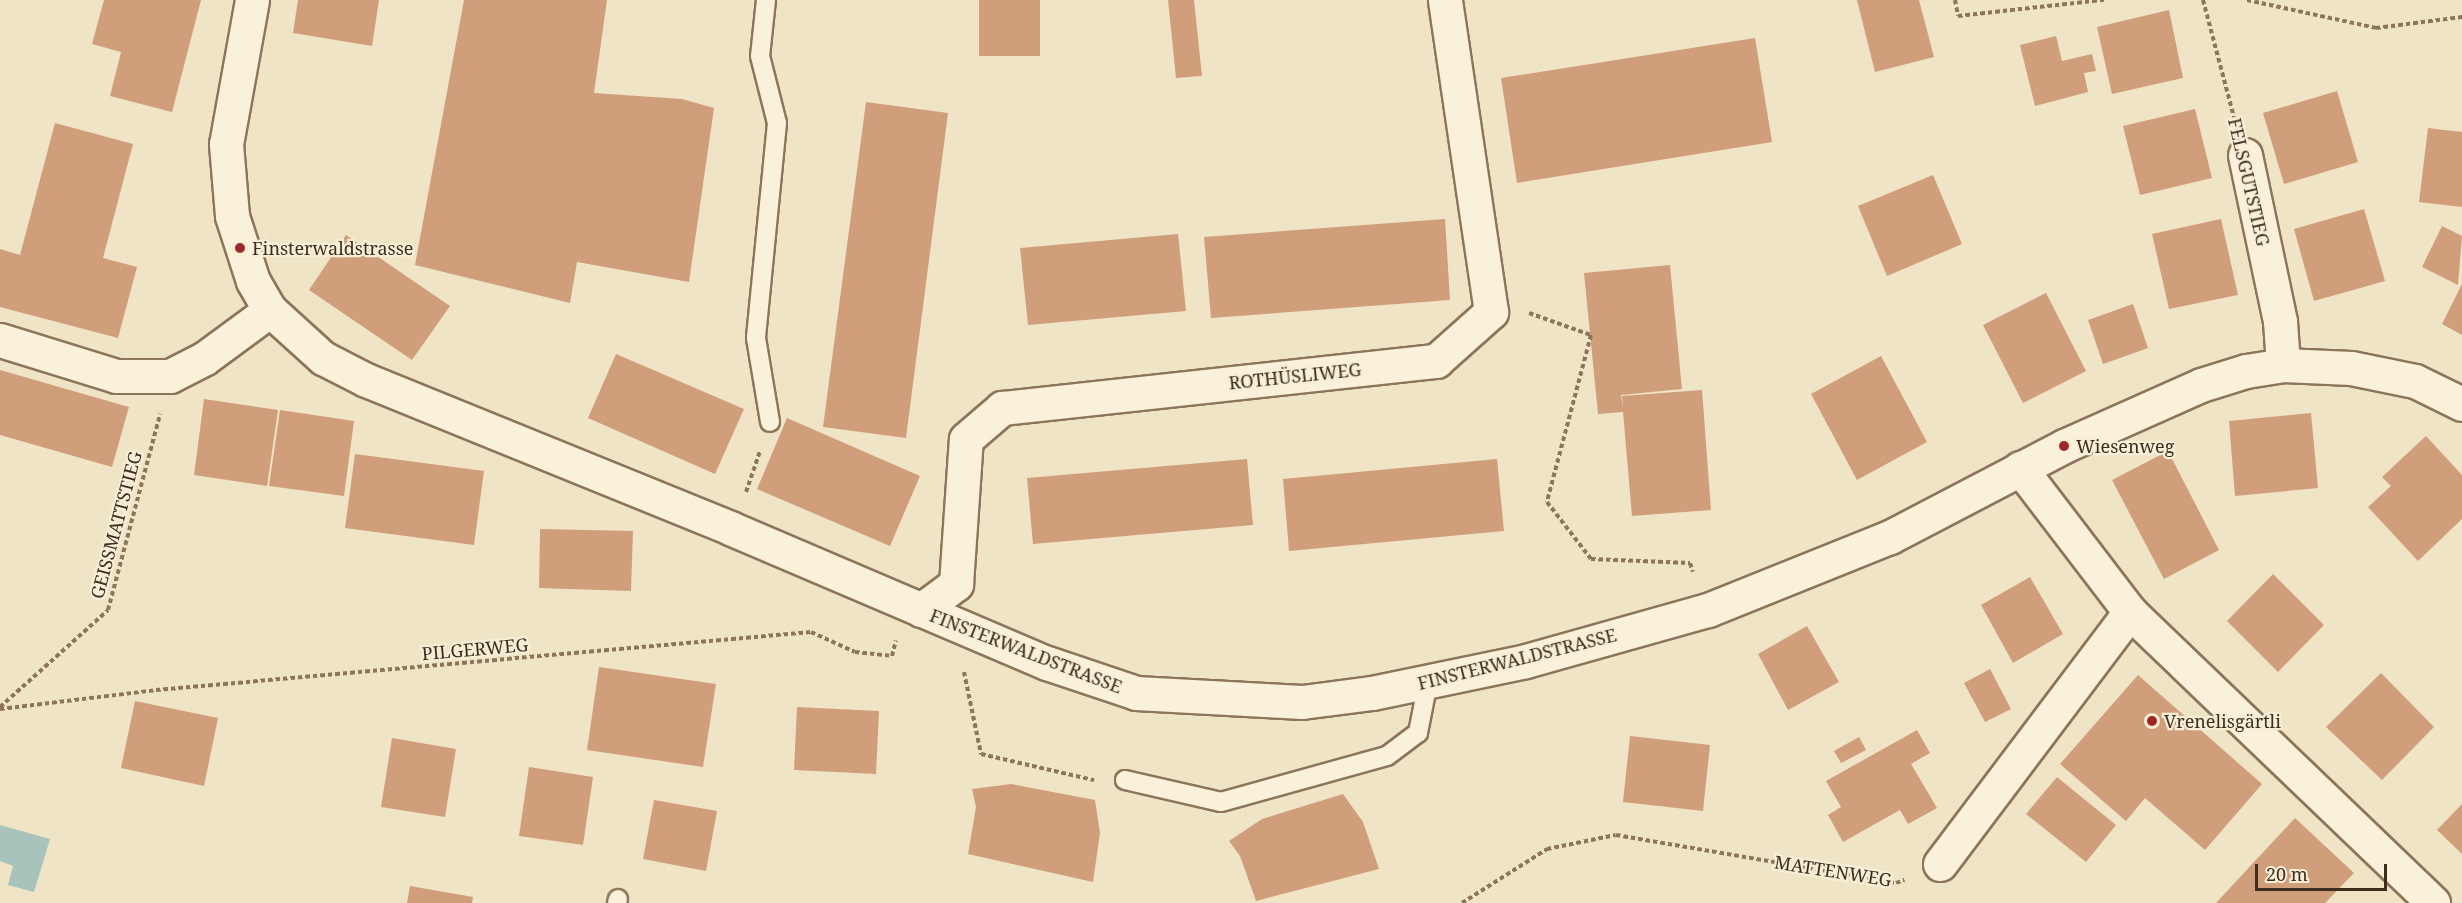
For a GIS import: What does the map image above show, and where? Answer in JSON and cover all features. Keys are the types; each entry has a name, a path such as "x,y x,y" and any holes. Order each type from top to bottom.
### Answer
{"street":[{"name":"FINSTERWALDSTRASSE","path":"252,0 225,144 225,180 240,248 270,310 323,358 366,380 730,528 954,624 1136,693 1302,702 1428,682 1526,661 1708,610 1890,537 2020,468 2201,385 2283,365 2351,368 2415,381 2462,404"},
{"name":"ROTHÜSLIWEG","path":"921,610 956,584 966,439 1002,408 1436,361 1491,312 1445,0"},
{"name":"FELSGUTSTIEG","path":"2245,155 2280,321 2283,365"},
{"path":"0,340 116,376 170,376 205,358 270,310"},
{"path":"2020,468 2130,612 2433,903"},
{"path":"1940,864 2130,612"}],"lane":[{"path":"765,0 760,56 777,123 756,338 770,422"},
{"path":"1125,780 1221,802 1387,756 1418,733 1428,682"}],"path":[{"path":"1955,0 1958,16 2104,0"},
{"name":"FELSGUTSTIEG","path":"2203,0 2245,155"},
{"path":"2247,0 2376,28 2462,17"},
{"path":"1488,299 1591,335 1546,502 1591,559 1690,563 1708,610"},
{"name":"GEISSMATTSTIEG","path":"0,708 108,610 170,376"},
{"path":"730,528 770,422"},
{"name":"PILGERWEG","path":"0,708 156,690 811,632 855,652 891,656 898,633 921,610"},
{"path":"954,624 981,754 1097,780 1125,780"},
{"name":"MATTENWEG","path":"1462,903 1547,849 1616,835 1896,883 1940,864"}],"water":[{"path":"0,825 50,839 34,892 8,885 13,866 0,861"}],"building":[{"path":"104,0 201,0 172,112 110,96 121,52 92,44"},
{"path":"298,0 379,0 372,46 293,33"},
{"path":"464,0 607,0 594,93 682,99 714,108 689,282 577,262 570,303 415,265"},
{"path":"979,0 1040,0 1040,56 979,56"},
{"path":"1168,0 1194,0 1202,76 1176,78"},
{"path":"1857,0 1919,0 1934,57 1875,72"},
{"path":"2169,10 2183,78 2112,94 2097,27"},
{"path":"2056,36 2062,61 2092,54 2096,71 2084,73 2088,92 2035,106 2020,45"},
{"path":"1755,38 1772,142 1517,183 1501,78"},
{"path":"2337,91 2358,162 2284,184 2263,113"},
{"path":"866,102 948,113 906,438 823,427"},
{"path":"2195,109 2212,178 2140,195 2123,126"},
{"path":"55,123 133,144 103,258 137,267 118,338 0,307 0,249 20,255"},
{"path":"2428,128 2462,132 2462,207 2419,202"},
{"path":"1933,175 1962,244 1887,276 1858,206"},
{"path":"2364,209 2385,281 2314,301 2294,229"},
{"path":"1445,219 1450,300 1211,318 1204,237"},
{"path":"2221,219 2238,295 2169,309 2152,234"},
{"path":"2442,226 2462,236 2458,285 2422,267"},
{"path":"1178,234 1186,311 1028,325 1020,248"},
{"path":"346,235 450,306 412,360 309,290"},
{"path":"1670,265 1682,389 1621,395 1623,408 1622,396 1702,390 1711,510 1632,516 1623,412 1598,414 1584,273"},
{"path":"2462,284 2462,335 2442,324"},
{"path":"2046,293 2086,371 2023,403 1983,325"},
{"path":"2133,304 2148,348 2103,364 2088,320"},
{"path":"616,354 744,409 715,474 588,418"},
{"path":"1881,356 1927,442 1857,480 1811,394"},
{"path":"0,370 129,407 112,467 0,435"},
{"path":"204,399 278,410 267,486 194,475"},
{"path":"280,410 354,421 344,496 269,486"},
{"path":"2311,413 2318,488 2235,496 2229,421"},
{"path":"787,418 920,476 890,546 757,489"},
{"path":"2426,436 2462,475 2462,519 2418,561 2368,507 2391,486 2382,477"},
{"path":"2168,451 2219,550 2164,579 2112,480"},
{"path":"355,454 484,471 474,545 345,528"},
{"path":"1247,459 1253,525 1033,544 1027,478"},
{"path":"1497,459 1504,531 1289,551 1283,479"},
{"path":"540,529 633,531 631,591 539,588"},
{"path":"2273,574 2324,625 2278,672 2227,621"},
{"path":"2030,577 2063,634 2013,663 1981,605"},
{"path":"1807,626 1839,682 1788,710 1758,654"},
{"path":"599,667 716,684 703,767 587,750"},
{"path":"1990,669 2011,709 1985,722 1964,683"},
{"path":"2381,673 2434,727 2382,780 2326,727"},
{"path":"2138,675 2262,784 2205,850 2145,798 2126,821 2060,764"},
{"path":"135,701 218,718 204,786 121,768"},
{"path":"797,707 879,711 876,774 794,770"},
{"path":"1917,730 1930,753 1911,764 1937,808 1908,824 1900,810 1843,842 1828,815 1841,807 1826,781"},
{"path":"1630,736 1710,745 1703,811 1623,802"},
{"path":"1859,737 1866,750 1841,763 1834,751"},
{"path":"392,738 456,749 445,817 381,807"},
{"path":"529,767 593,777 583,845 519,836"},
{"path":"2057,777 2116,825 2086,862 2026,814"},
{"path":"1011,784 1095,800 1100,833 1093,882 968,854 976,807 972,789"},
{"path":"1343,794 1363,822 1379,869 1256,901 1240,856 1229,841 1262,819"},
{"path":"654,800 717,811 706,871 643,859"},
{"path":"2462,804 2462,854 2437,830"},
{"path":"2295,818 2354,873 2325,903 2216,903"},
{"path":"410,886 473,897 472,903 407,903"}],"place":[{"name":"Finsterwaldstrasse","path":"240,248"},
{"name":"Wiesenweg","path":"2064,446"},
{"name":"Vrenelisgärtli","path":"2152,721"}]}
